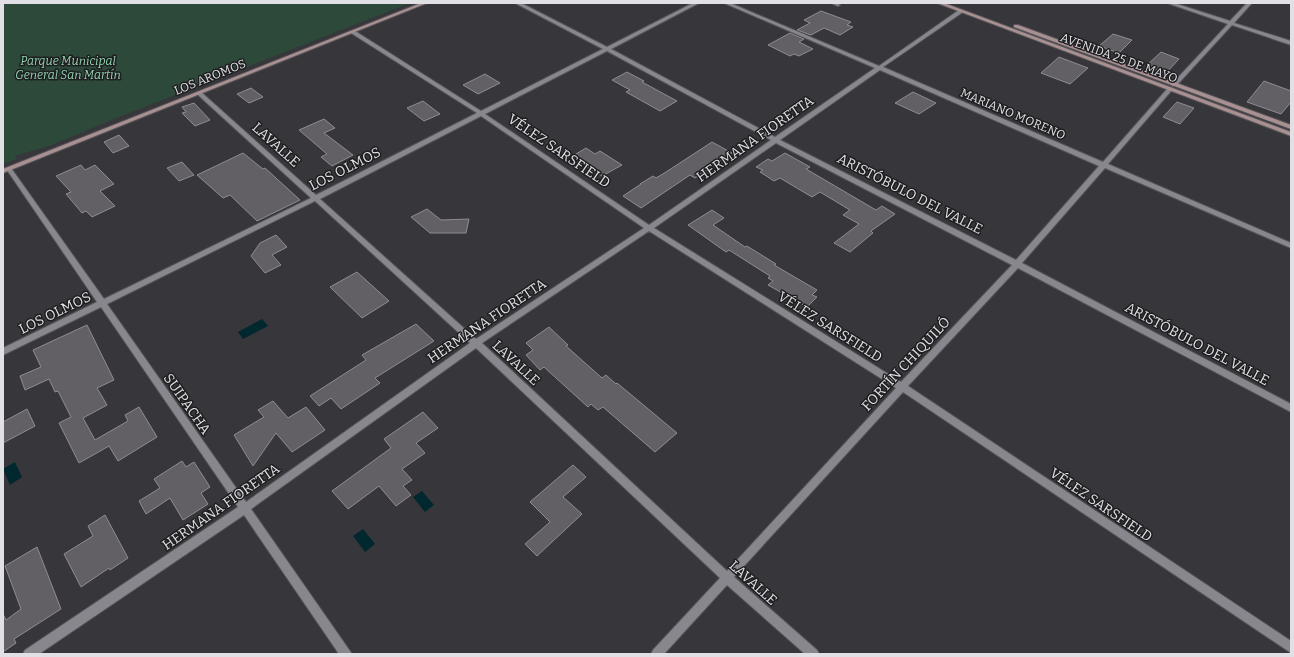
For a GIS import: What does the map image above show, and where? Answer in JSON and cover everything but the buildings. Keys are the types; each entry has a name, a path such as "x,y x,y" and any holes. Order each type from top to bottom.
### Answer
{"main road":[{"name":"LOS AROMOS","path":"6,170 425,3"},
{"name":"AVENIDA 25 DE MAYO","path":"938,3 963,9 1172,87 1291,134"},
{"name":"AVENIDA 25 DE MAYO","path":"954,3 963,9"},
{"name":"AVENIDA 25 DE MAYO","path":"1172,87 1291,127"}],"street":[{"name":"ARISTÓBULO DEL VALLE","path":"516,3 607,49 775,140 1017,264 1291,408"},
{"name":"LOS OLMOS","path":"3,352 316,198 697,3"},
{"name":"MARIANO MORENO","path":"726,3 1291,246"},
{"path":"1169,3 1291,43"},
{"name":"FORTÍN CHIQUILÓ","path":"657,654 1017,264 1172,87 1250,3"},
{"name":"HERMANA FIORETTA","path":"29,654 244,509 476,343 650,228 963,9"},
{"name":"VÉLEZ SARSFIELD","path":"353,32 480,113 650,228 902,388 1291,647"},
{"name":"LAVALLE","path":"199,93 476,343 728,578 813,654"},
{"name":"SUIPACHA","path":"6,170 102,303 346,654"}],"green space":[{"name":"Parque Municipal General San Martín","path":"3,3 410,3 109,121 52,145 15,156 17,159 3,164"}],"water":[{"path":"262,319 268,326 243,339 238,332"},
{"path":"15,462 22,477 10,485 3,469"},
{"path":"422,491 434,505 425,512 413,497"},
{"path":"363,529 375,544 365,552 353,536"}]}
